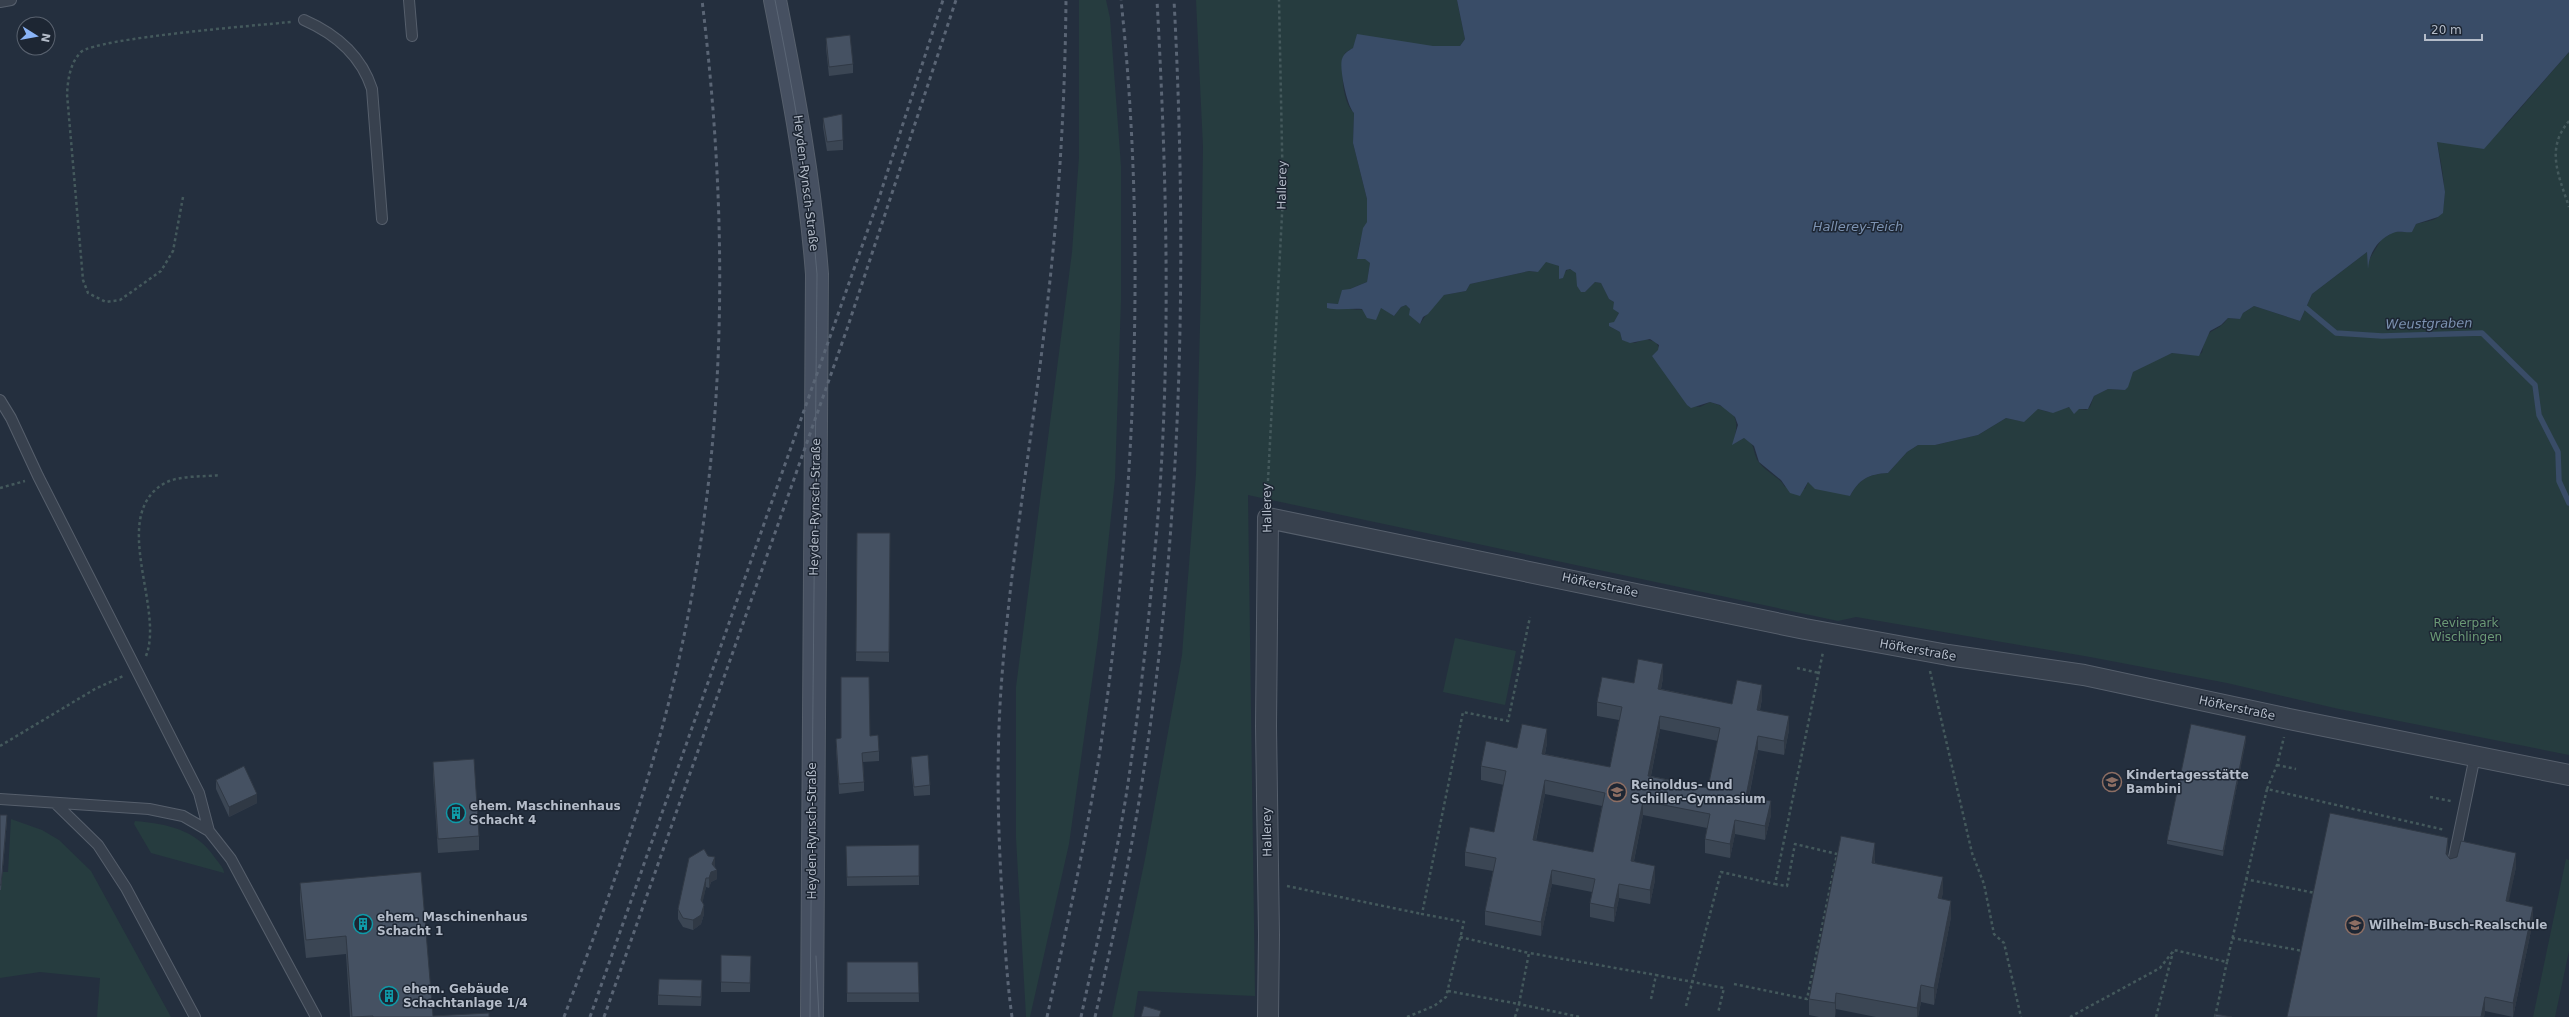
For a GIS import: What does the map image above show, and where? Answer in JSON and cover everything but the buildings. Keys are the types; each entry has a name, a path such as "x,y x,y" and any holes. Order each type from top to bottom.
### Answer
{"main road":[{"name":"Heyden-Rynsch-Straße","path":"775,0 797,110 810,194 817,274 812,1017"}],"street":[{"name":"Höfkerstraße","path":"1268,518 1827,633 1948,655 2084,675 2288,719 2569,775"},
{"name":"Hallerey","path":"1268,518 1266,726 1269,935 1268,1017"}],"lane":[{"path":"0,2 11,0"},
{"path":"410,0 412,36"},
{"path":"304,20 322,28 351,50 367,73 372,89 382,219"},
{"path":"0,400 11,418 38,476 200,793 209,831"},
{"path":"2452,867 2475,756"},
{"path":"0,799 150,810 183,816 209,831 231,859 316,1017"},
{"path":"56,804 102,851 126,888 195,1017"}],"path":[{"name":"Hallerey","path":"1268,518 1267,481 1283,196 1279,0"},
{"path":"183,197 173,251 161,271 120,300 106,302 88,293 83,280 68,94 68,77 74,63 82,51 100,45 181,33 304,20"},
{"path":"2569,121 2556,141 2555,156 2569,208"},
{"path":"0,488 38,476"},
{"path":"1422,914 1463,712 1508,721 1530,617"},
{"path":"1775,884 1827,633"},
{"path":"1928,663 1972,853 1984,884 1994,934 2004,942 2021,1017"},
{"path":"1797,668 1819,673"},
{"path":"2220,1016 2215,1016 2232,938 2267,788 2277,765 2288,719"},
{"path":"2277,765 2296,769"},
{"path":"2267,788 2459,833"},
{"path":"2430,797 2465,804"},
{"path":"1686,1006 1691,982 1722,872 1787,886 1795,844 1837,854 1807,999 1734,984"},
{"path":"2246,879 2316,894"},
{"path":"1287,886 1464,922 1446,997 1434,1006 1407,1017"},
{"path":"1460,937 1529,953 1724,988 1718,1013"},
{"path":"2232,938 2304,952"},
{"path":"2174,950 2227,962"},
{"path":"2070,1017 2160,968 2174,950"},
{"path":"2156,1017 2174,950"},
{"path":"1515,1017 1529,953"},
{"path":"1651,999 1656,975"},
{"path":"1448,991 1580,1017"}],"green space":[{"path":"1079,0 1106,0 1110,18 1121,166 1121,300 1115,479 1098,639 1069,844 1030,1017 1026,1017 1016,838 1016,687 1072,252 1079,157"},
{"name":"Revierpark Wischlingen","path":"1196,0 1457,0 1465,39 1460,46 1353,48 1345,53 1343,67 1344,93 1350,108 1354,113 1353,143 1367,199 1367,222 1360,242 1357,259 1365,258 1370,263 1367,282 1350,289 1338,304 1327,303 1354,310 1375,309 1382,307 1394,316 1401,307 1406,305 1410,309 1410,316 1415,318 1420,324 1434,305 1444,295 1466,291 1470,284 1529,271 1536,272 1545,262 1552,262 1560,267 1559,279 1568,269 1575,271 1585,292 1595,282 1601,283 1609,299 1614,302 1614,309 1619,313 1614,323 1610,323 1609,326 1620,332 1622,340 1635,343 1645,339 1656,342 1687,405 1700,407 1710,402 1726,408 1731,412 1736,422 1733,444 1744,438 1748,440 1752,445 1756,457 1761,465 1785,487 1805,489 1808,482 1850,496 1857,485 1865,478 1888,473 1907,452 1918,445 1935,445 1978,435 2006,418 2020,421 2038,409 2048,412 2065,407 2086,410 2090,407 2094,396 2108,389 2125,390 2133,372 2163,356 2173,353 2193,355 2202,353 2206,337 2209,333 2220,327 2228,318 2239,319 2243,313 2254,306 2300,321 2312,294 2367,252 2369,260 2381,240 2393,232 2412,232 2416,224 2435,219 2441,213 2444,204 2444,182 2437,142 2505,126 2569,52 2569,755 2339,709 2227,683 2090,657 1856,617 1838,621 1248,495 1255,996 1138,991 1134,1017 1112,1017 1145,859 1182,655 1196,474 1201,288 1203,147"},
{"path":"1455,638 1516,651 1505,705 1443,692"},
{"path":"11,819 42,830 59,840 91,871 171,1017 97,1017 100,978 40,972 0,978 0,890 3,872 8,872"},
{"path":"135,821 169,826 190,834 207,848 221,865 224,873 151,853 134,824"},
{"path":"2566,859 2569,860 2569,951 2555,1017 2533,1017"}],"water":[{"name":"Hallerey-Teich","path":"1457,0 2569,0 2569,52 2484,149 2437,142 2445,192 2443,213 2438,217 2416,224 2412,232 2395,232 2383,239 2372,252 2368,269 2367,252 2312,294 2300,321 2254,306 2243,313 2240,319 2228,318 2221,325 2210,331 2199,356 2172,353 2133,372 2128,387 2125,390 2108,389 2094,396 2088,409 2079,409 2074,414 2069,407 2053,413 2038,409 2024,422 2006,418 1978,435 1935,445 1918,445 1907,452 1888,473 1865,478 1857,485 1850,496 1815,489 1808,482 1800,496 1790,493 1781,480 1759,462 1754,446 1744,438 1732,445 1738,425 1735,417 1720,405 1710,402 1691,408 1687,405 1652,356 1658,350 1659,345 1650,339 1630,343 1622,340 1620,332 1609,326 1609,323 1614,322 1619,313 1613,309 1614,302 1609,299 1601,283 1595,282 1585,292 1581,292 1577,286 1576,273 1570,269 1566,270 1563,278 1559,279 1559,266 1546,262 1538,272 1529,271 1470,284 1466,291 1444,295 1428,314 1423,317 1420,324 1409,315 1410,309 1406,305 1401,307 1394,316 1381,308 1376,320 1367,318 1362,309 1327,308 1327,303 1338,304 1342,290 1350,289 1367,282 1370,263 1365,259 1357,259 1363,228 1367,222 1367,199 1353,143 1354,113 1351,109 1344,87 1341,64 1342,59 1346,52 1353,48 1357,34 1433,46 1460,46 1465,39"}],"waterway":[{"name":"Weustgraben","path":"2306,308 2336,333 2382,336 2482,333 2535,385 2539,415 2558,452 2559,481 2569,503"}],"tram line":[{"path":"775,0 805,170 817,274 810,1017"},
{"path":"816,956 819,1017"}],"railway":[{"path":"564,1017 613,885 656,750 679,659 695,577 707,495 715,413 719,331 720,249 717,166 711,83 702,0"},
{"path":"590,1017 879,198 943,0"},
{"path":"604,1017 847,329 956,0"},
{"path":"1012,1017 1006,964 1000,855 998,800 999,716 1010,593 1041,355 1055,230 1063,116 1066,0"},
{"path":"1047,1017 1083,847 1101,744 1113,653 1129,466 1134,372 1134,184 1129,92 1121,0"},
{"path":"1081,1017 1111,875 1127,790 1146,640 1155,550 1164,413 1166,344 1165,206 1157,0"},
{"path":"1095,1017 1108,962 1140,795 1154,696 1165,597 1173,498 1178,399 1180,299 1180,199 1174,0"}],"place":[{"name":"Kindertagesstätte Bambini","path":"2112,782"},
{"name":"Reinoldus- und Schiller-Gymnasium","path":"1617,792"},
{"name":"ehem. Maschinenhaus Schacht 4","path":"456,813"},
{"name":"ehem. Maschinenhaus Schacht 1","path":"363,924"},
{"name":"Wilhelm-Busch-Realschule","path":"2355,925"},
{"name":"ehem. Gebäude Schachtanlage 1/4","path":"389,996"}]}
